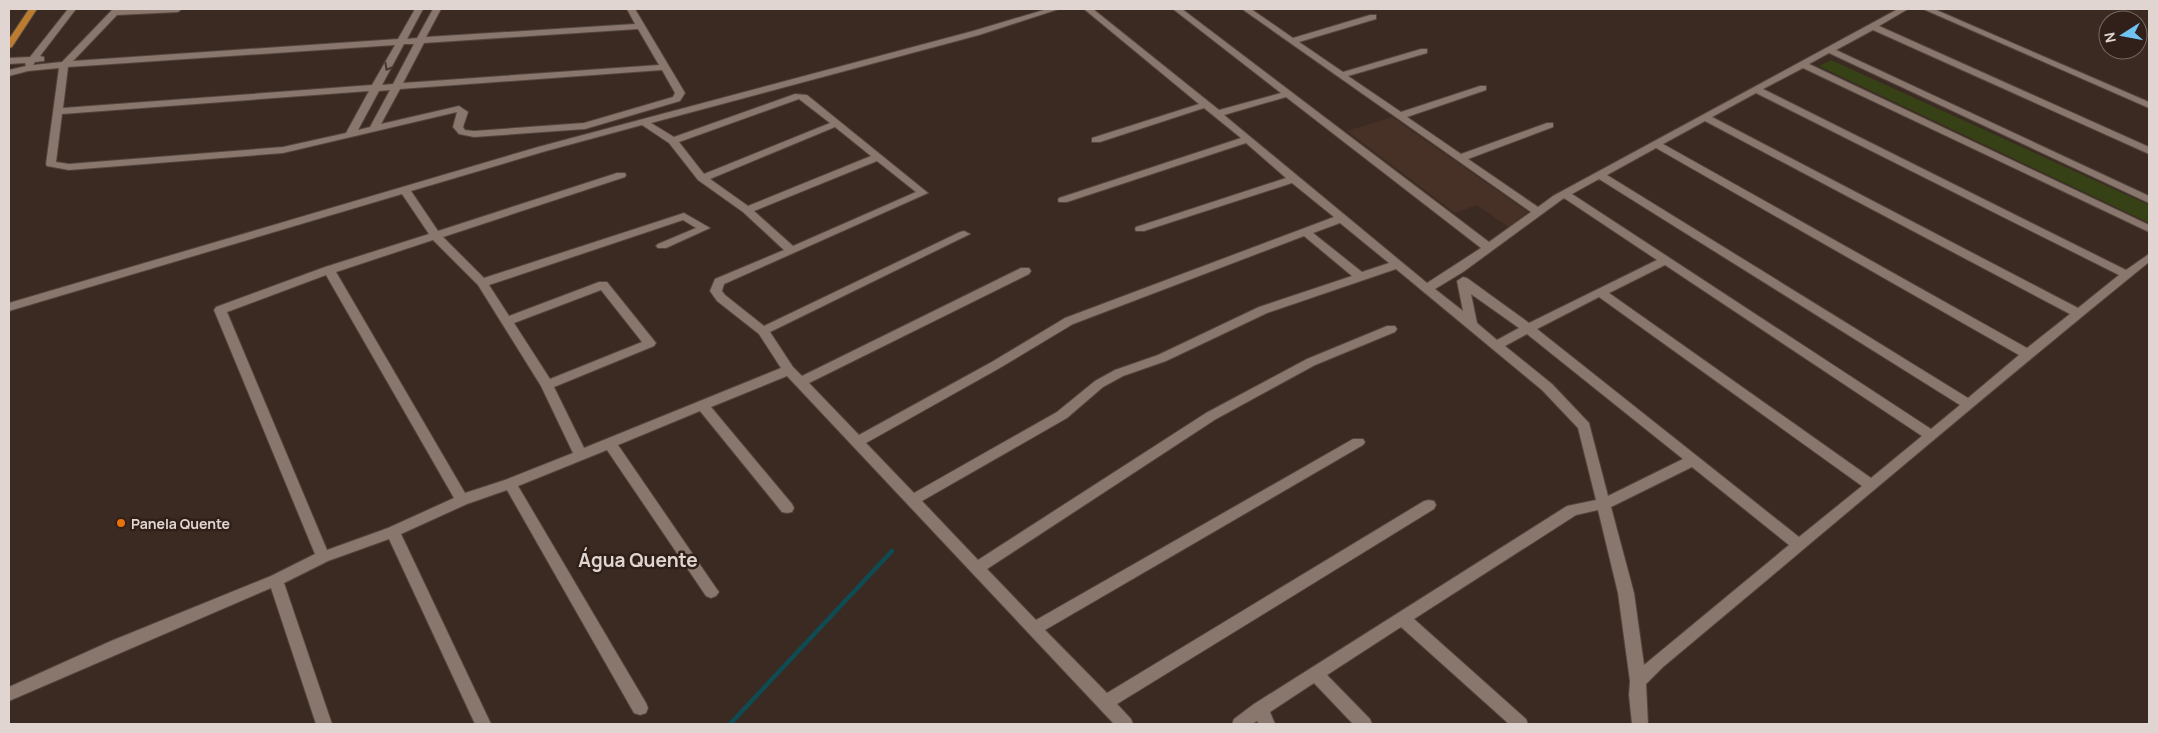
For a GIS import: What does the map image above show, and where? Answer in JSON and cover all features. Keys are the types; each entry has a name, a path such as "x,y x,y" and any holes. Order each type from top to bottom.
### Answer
{"main road":[{"path":"9,45 33,9"}],"street":[{"path":"27,68 72,9"},
{"path":"178,9 116,11 68,61 58,112 51,164 69,167 283,150 459,109 463,112 458,127 462,132 474,134 585,126 677,99 680,93 631,9"},
{"path":"350,135 419,9"},
{"path":"374,129 437,9"},
{"path":"9,307 404,189 643,122 967,35 1055,9"},
{"path":"1088,9 1547,387 1584,426 1626,593 1638,681 1637,695 1640,724"},
{"path":"1177,9 1489,248"},
{"path":"1246,9 1538,212"},
{"path":"1427,288 1459,269 1565,194 1904,9"},
{"path":"1927,9 2149,105"},
{"path":"1292,41 1373,17"},
{"path":"9,73 68,61 639,23"},
{"path":"1874,27 2149,151"},
{"path":"1830,50 2149,200"},
{"path":"1342,76 1424,51"},
{"path":"9,61 32,59 68,61"},
{"path":"1804,65 2149,229"},
{"path":"58,112 397,88 665,66"},
{"path":"1400,116 1483,88"},
{"path":"1757,90 2127,275"},
{"path":"1216,114 1287,94"},
{"path":"673,141 798,96 804,97 923,192 719,282 716,287 721,298 763,331 789,370 1035,628 1105,703 1118,722"},
{"path":"1096,140 1204,105"},
{"path":"1706,118 2080,314"},
{"path":"643,122 673,141 702,178 747,210 791,250"},
{"path":"702,178 837,123"},
{"path":"1460,158 1550,126"},
{"path":"1063,200 1248,139"},
{"path":"1656,144 2028,354"},
{"path":"747,210 879,157"},
{"path":"323,557 220,310 329,270 622,175"},
{"path":"1600,175 1970,405"},
{"path":"1140,229 1294,179"},
{"path":"404,189 435,235 482,284 547,385 582,455"},
{"path":"1565,194 1932,436"},
{"path":"482,284 684,216 705,228 662,246"},
{"path":"857,442 1069,322 1342,218"},
{"path":"1305,232 1361,277"},
{"path":"763,331 964,234"},
{"path":"1638,681 1657,662 1970,405 2028,354 2149,257"},
{"path":"1496,346 1528,328 1666,260"},
{"path":"913,500 1062,415 1099,384 1119,373 1162,358 1263,310 1398,264"},
{"path":"1459,269 1464,283 1471,325"},
{"path":"329,270 462,500"},
{"path":"800,382 1025,271"},
{"path":"1464,283 1528,328 1799,545"},
{"path":"506,322 603,285 650,343 547,385"},
{"path":"1601,293 1871,485"},
{"path":"977,568 1211,416 1311,362 1391,329"},
{"path":"9,694 117,646 276,580 323,557 393,532 462,500 510,484 789,370"},
{"path":"702,405 786,508"},
{"path":"1035,628 1358,442"},
{"path":"610,443 711,592"},
{"path":"1240,724 1263,717 1316,674 1572,510 1604,504 1693,460"},
{"path":"510,484 640,708"},
{"path":"1105,703 1429,505"},
{"path":"393,532 484,724"},
{"path":"276,580 324,724"},
{"path":"1402,618 1520,724"},
{"path":"1316,674 1364,724"}],"shaded area":[{"path":"1392,117 1528,212 1509,227 1476,205 1455,213 1347,131"}],"green space":[{"path":"1831,60 2149,205 2149,223 1819,66"}],"waterway":[{"path":"730,724 892,551"}],"place":[{"name":"Panela Quente","path":"121,523"}],"district":[{"name":"Água Quente","path":"638,560"}]}
